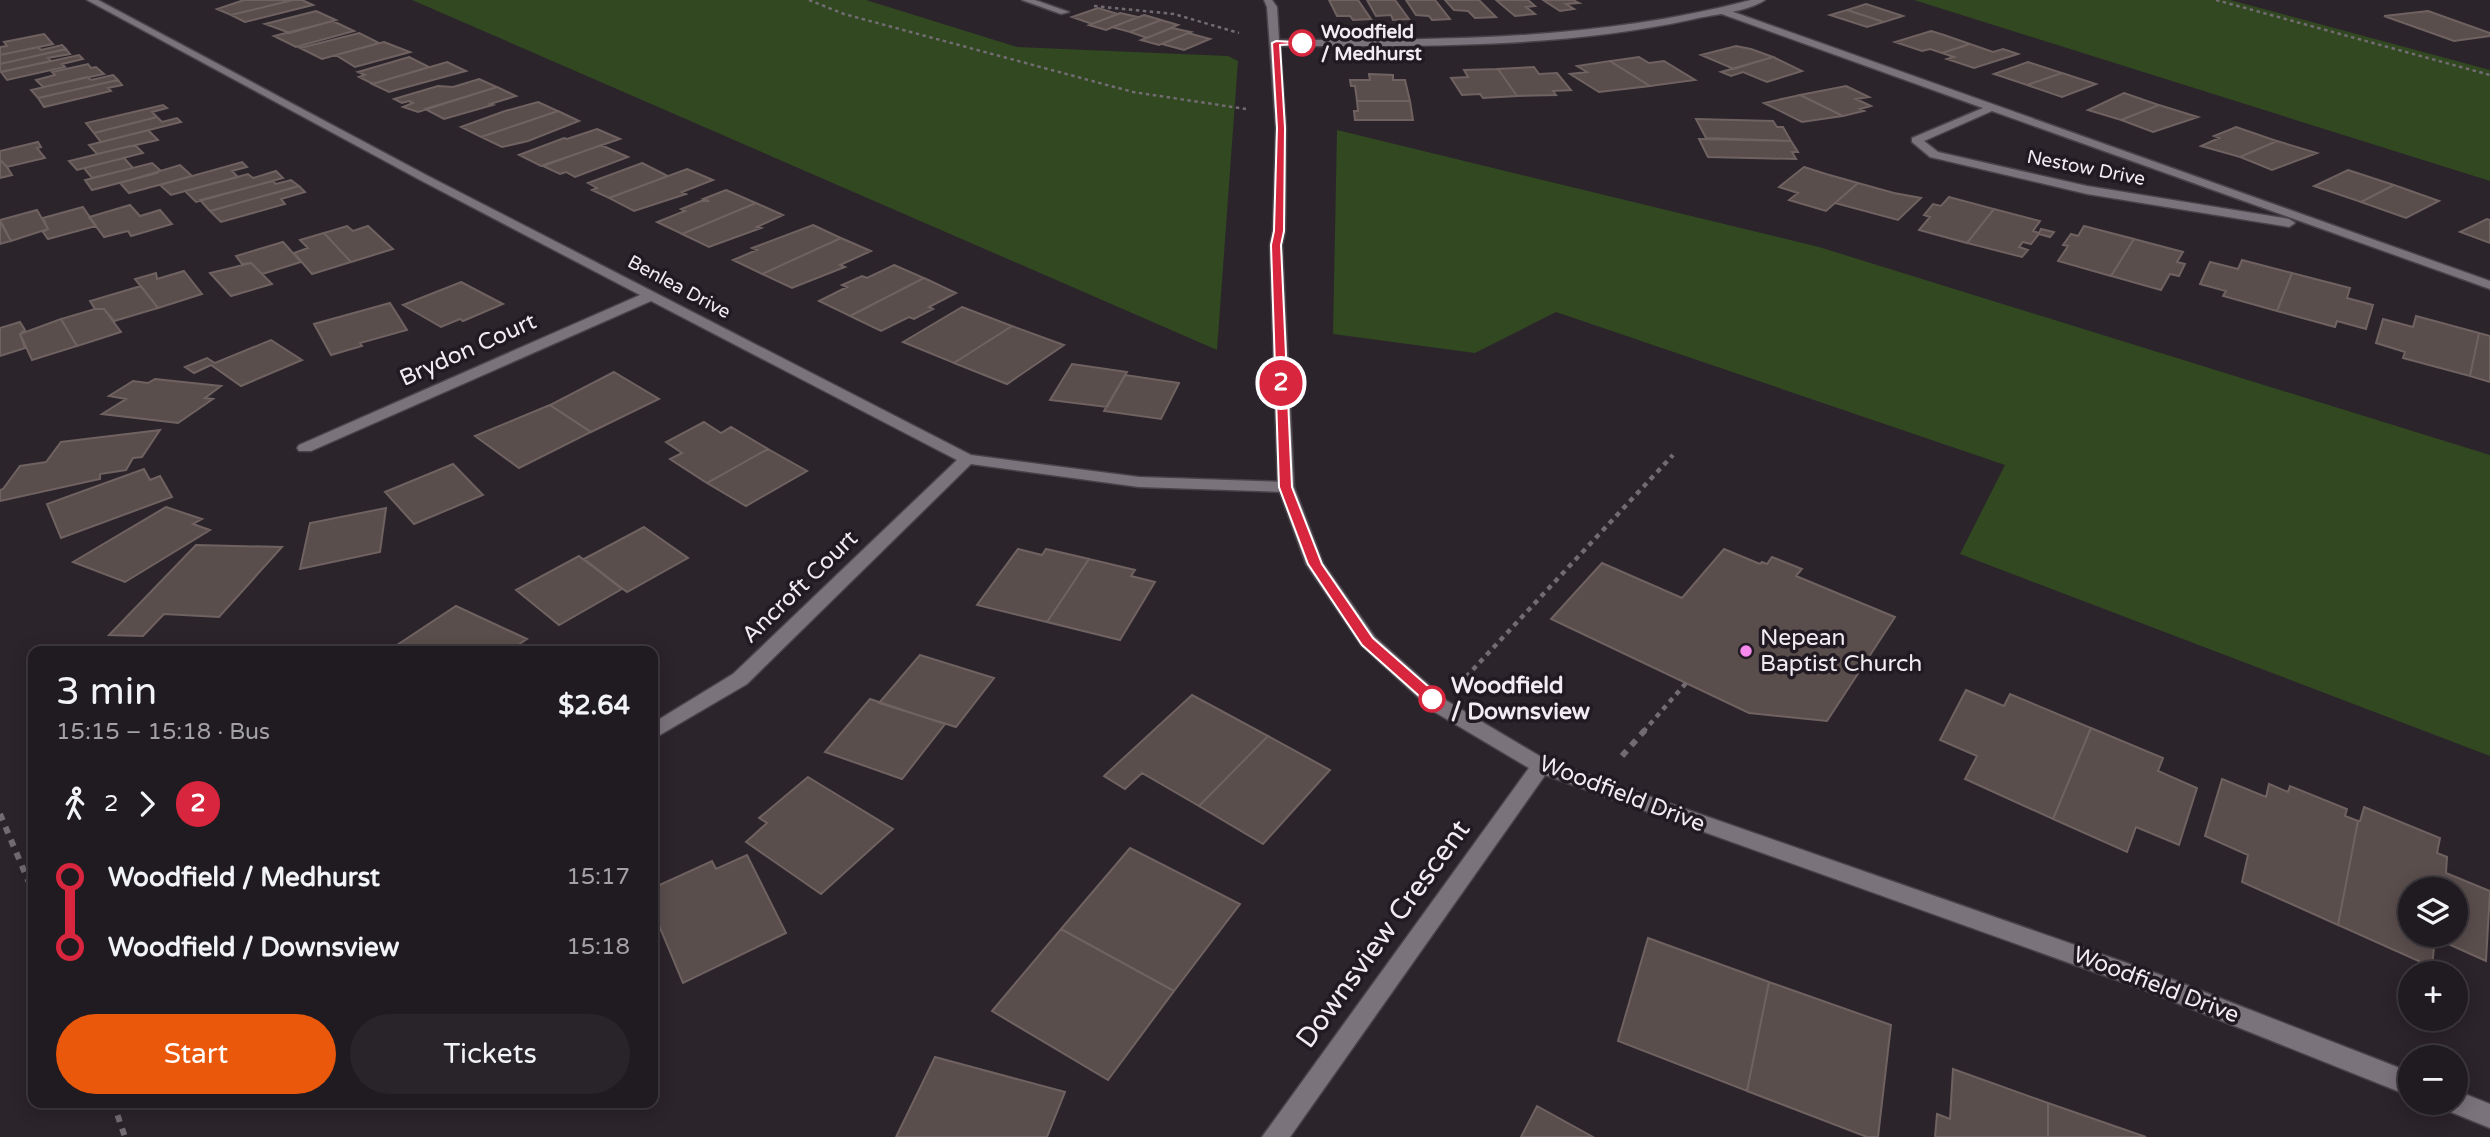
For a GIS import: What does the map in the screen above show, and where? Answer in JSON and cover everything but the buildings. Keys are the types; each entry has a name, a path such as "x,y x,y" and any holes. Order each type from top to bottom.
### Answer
{"street":[{"name":"Benlea Drive","path":"91,0 650,296 967,459 1139,482 1286,487"},
{"path":"1026,0 1063,12"},
{"name":"Woodfield Drive","path":"1268,0 1272,7 1276,43 1278,113 1281,128 1279,231 1276,245 1286,487 1315,564 1368,641 1440,706 1541,766 2150,981 2398,1079"},
{"path":"1276,43 1435,43 1548,38 1723,10 1761,0"},
{"name":"Nestow Drive","path":"1723,10 2490,285"},
{"name":"Nestow Drive","path":"1993,107 1916,140 1934,155 2087,190 2336,231"},
{"name":"Brydon Court","path":"305,448 650,296"},
{"name":"Ancroft Court","path":"658,729 740,679 967,459"},
{"name":"Downsview Crescent","path":"1275,1137 1541,766"},
{"path":"2468,1107 2490,1116"}],"path":[{"path":"809,0 844,14 1133,92 1278,113"},
{"path":"2216,0 2490,75"},
{"path":"1063,12 1087,6 1125,7 1174,14 1240,33"},
{"path":"1440,706 1673,455"},
{"path":"1595,786 1686,683"},
{"path":"0,814 28,880"},
{"path":"115,1108 125,1137"}],"green space":[{"path":"412,0 866,0 1017,47 1228,56 1238,61 1217,350"},
{"path":"1914,0 2230,0 2490,70 2490,181"},
{"path":"1337,130 1819,247 2490,455 2490,756 1960,554 2005,465 1556,312 1475,353 1333,334"}],"bus line":[{"name":"2","path":"1302,43 1276,43 1278,113 1281,128 1279,231 1276,245 1286,487 1315,564 1368,641 1432,699"}],"place":[{"name":"Woodfield / Medhurst","path":"1302,43"},
{"name":"Nepean Baptist Church","path":"1746,651"},
{"name":"Woodfield / Downsview","path":"1432,699"}]}
